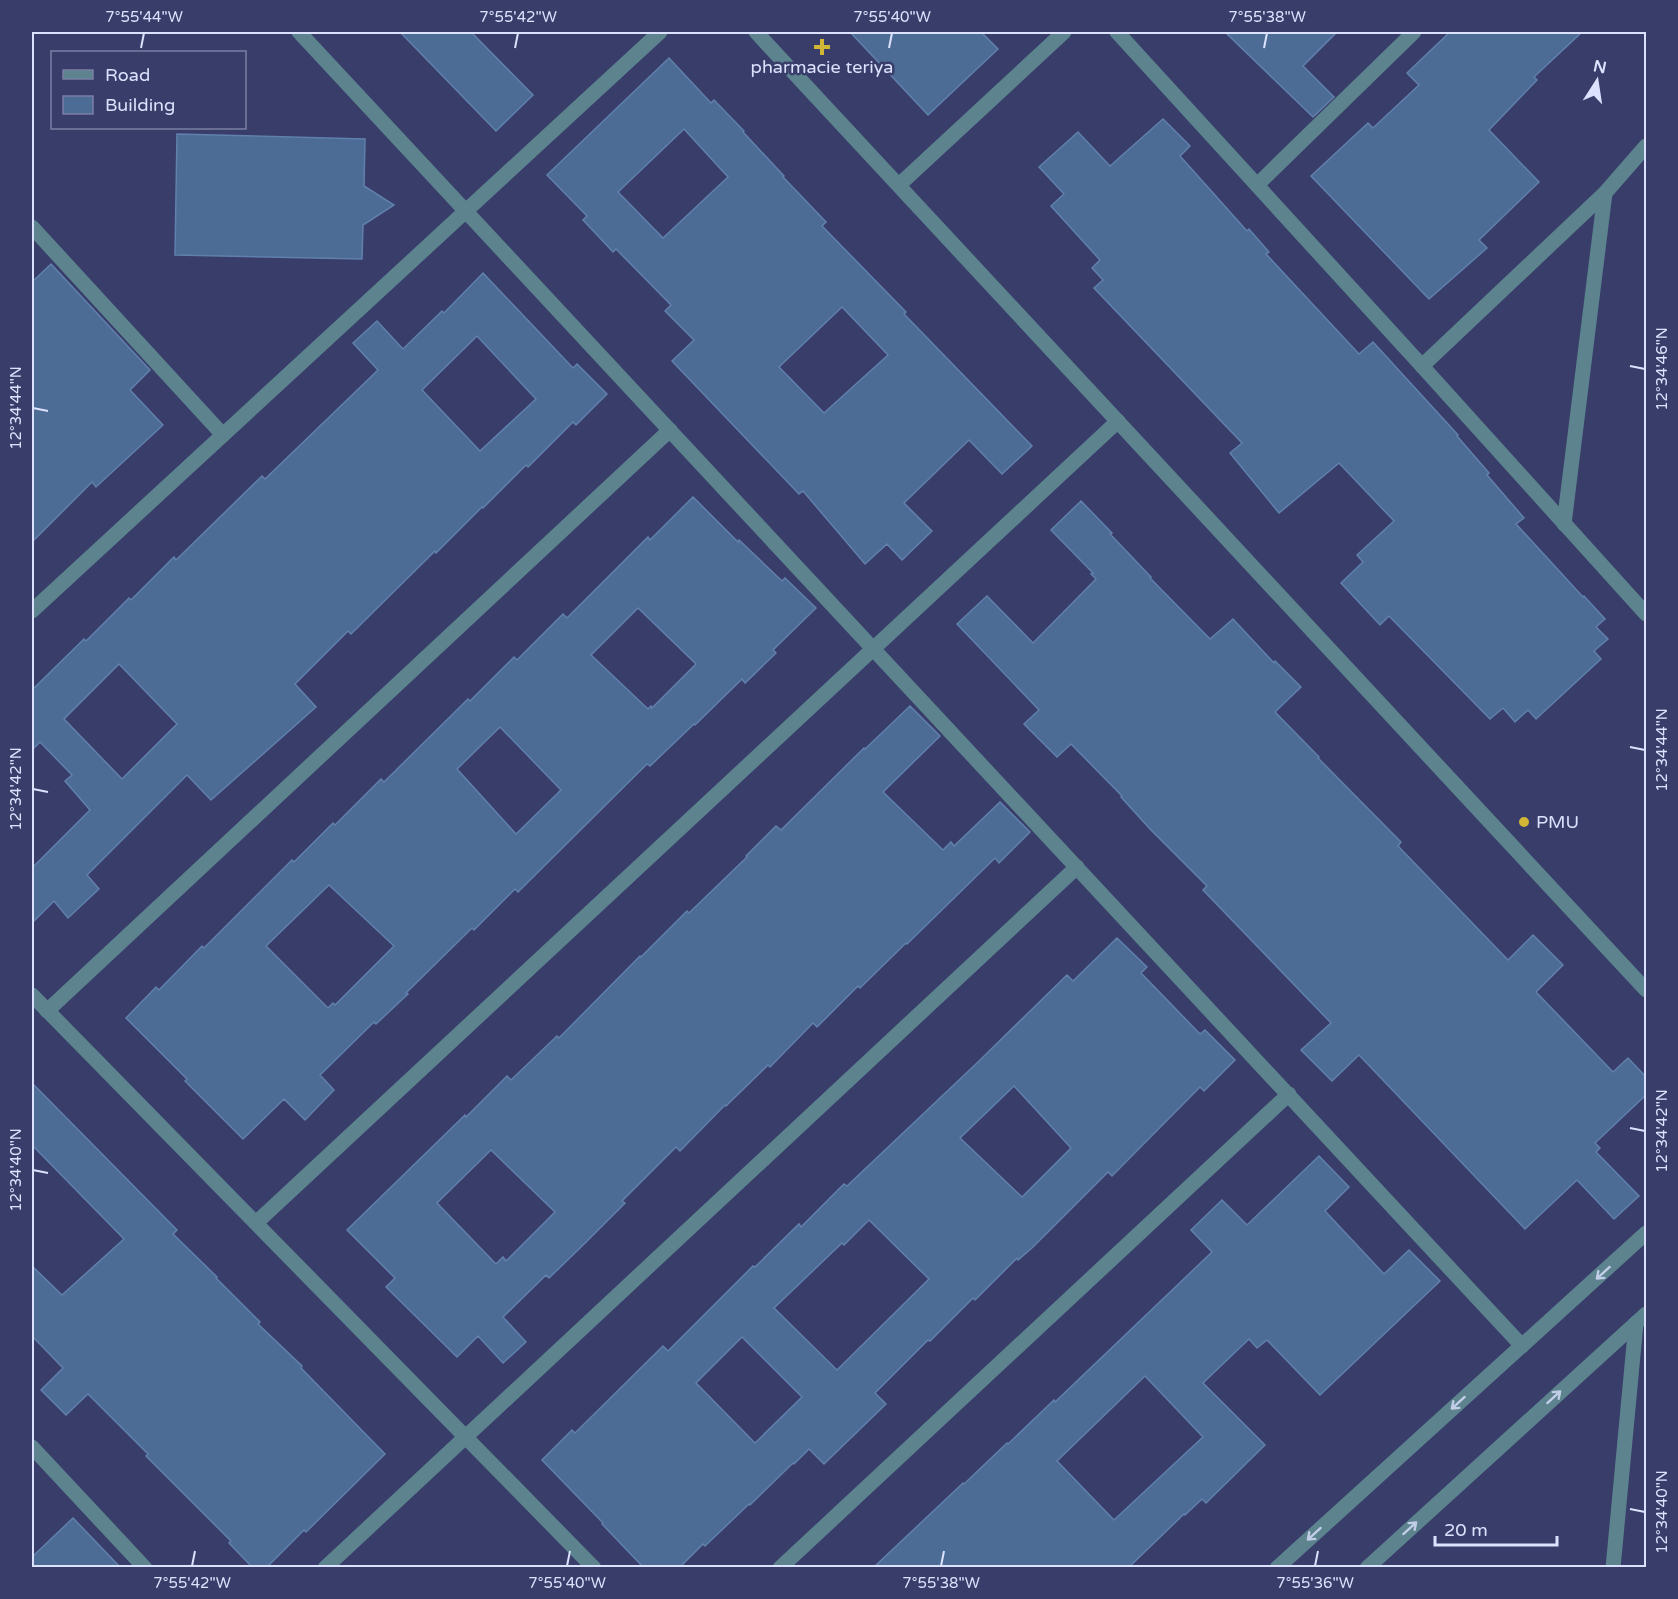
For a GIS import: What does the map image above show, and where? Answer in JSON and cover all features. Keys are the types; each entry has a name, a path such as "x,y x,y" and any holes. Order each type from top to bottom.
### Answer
{"street":[{"path":"299,32 1522,1346"},
{"path":"32,611 660,32"},
{"path":"756,32 1647,990"},
{"path":"899,185 1065,32"},
{"path":"1117,32 1647,614"},
{"path":"1257,185 1414,32"},
{"path":"1422,366 1605,193 1647,146"},
{"path":"1564,524 1605,193"},
{"path":"32,227 223,435"},
{"path":"256,1223 1118,421"},
{"path":"47,1011 670,430"},
{"path":"325,1568 1077,867"},
{"path":"32,995 594,1568"},
{"path":"780,1568 1289,1094"},
{"path":"1277,1568 1647,1233"},
{"path":"1366,1568 1641,1318"},
{"path":"1613,1568 1641,1318"},
{"path":"32,1447 145,1568"}],"building":[{"path":"400,32 471,32 533,95 496,131"},
{"path":"850,32 981,32 998,49 928,115"},
{"path":"1225,32 1337,32 1303,66 1334,97 1313,117"},
{"path":"1450,32 1582,32 1534,77 1537,80 1489,130 1539,182 1479,240 1487,248 1429,299 1311,176 1368,123 1373,128 1419,85 1407,73"},
{"path":"669,58 711,103 714,100 744,131 783,177 826,222 822,226 1032,446 1002,474 969,440 904,503 932,531 902,560 887,544 865,564 803,491 799,494 672,361 694,340 665,311 671,305 616,249 613,252 583,220 587,216 547,175","holes":["684,129 728,177 663,238 618,192","842,307 888,355 824,413 779,367"]},
{"path":"1163,119 1190,146 1180,156 1247,231 1249,229 1269,252 1266,254 1359,354 1373,342 1458,435 1489,473 1487,475 1524,518 1516,524 1605,619 1596,627 1608,639 1594,651 1601,659 1536,719 1528,710 1515,722 1503,708 1490,719 1389,616 1380,625 1341,583 1363,562 1357,555 1394,521 1339,463 1279,513 1230,453 1242,443 1094,288 1103,280 1092,268 1100,260 1051,206 1064,194 1039,167 1078,132 1110,166"},
{"path":"177,134 365,139 364,186 394,205 363,225 362,259 175,255"},
{"path":"51,264 150,370 130,390 163,425 96,487 92,482 32,542 32,282"},
{"path":"483,273 573,368 577,364 607,394 576,425 573,422 528,467 526,465 351,634 348,631 295,684 316,707 211,800 187,775 87,875 99,889 68,918 54,901 32,923 32,868 90,810 65,781 72,775 40,742 32,750 32,685 34,688 129,598 131,600 174,557 176,560 262,476 265,479 378,370 353,343 377,321 403,349 442,311 444,313","holes":["477,336 536,399 480,451 422,390","119,664 177,724 122,779 64,719"]},
{"path":"693,497 738,542 739,540 782,581 785,578 816,608 773,650 776,653 745,683 742,679 650,766 647,764 518,892 515,889 474,930 472,928 406,993 408,994 376,1024 374,1022 320,1075 334,1090 305,1120 284,1099 243,1139 126,1018 156,987 159,990 202,946 204,948 292,860 294,862 333,823 335,825 381,779 384,782 514,657 517,660 563,614 567,618 648,537 650,540","holes":["638,608 696,664 652,708 651,706 648,709 591,655","500,727 561,790 516,834 457,769","329,885 394,946 335,1005 333,1003 328,1008 266,946"]},
{"path":"1081,501 1150,578 1210,639 1233,619 1274,663 1275,661 1301,687 1275,712 1401,842 1398,846 1508,960 1533,935 1563,965 1536,992 1613,1072 1628,1058 1647,1078 1647,1094 1595,1143 1600,1148 1596,1152 1639,1196 1614,1219 1577,1180 1525,1229 1359,1055 1332,1081 1301,1050 1331,1023 1203,890 1207,886 1071,744 1057,757 1024,724 1039,710 957,624 987,596 1033,643 1096,579 1091,574 1093,573 1051,530"},
{"path":"910,706 940,736 883,792 943,850 951,842 954,846 1000,802 1030,832 999,863 995,858 817,1027 813,1023 770,1067 768,1065 725,1105 680,1151 676,1147 622,1201 625,1203 580,1248 549,1278 546,1275 503,1317 526,1342 503,1363 478,1336 457,1357 386,1287 395,1278 347,1230 507,1076 511,1080 557,1036 559,1038 640,956 687,911 689,913 776,826 781,830","holes":["491,1150 555,1212 506,1261 503,1257 496,1264 437,1203"]},
{"path":"1117,938 1147,967 1141,973 1200,1034 1205,1030 1235,1060 1204,1091 1200,1087 1112,1176 1108,1172 1033,1247 1018,1260 1017,1258 975,1300 973,1298 930,1341 928,1340 875,1393 886,1404 824,1464 809,1449 679,1568 644,1568 542,1460 572,1430 575,1433 663,1346 668,1351 753,1266 755,1267 799,1224 801,1227 844,1184 847,1186 1067,975 1073,981","holes":["1014,1086 1071,1148 1022,1197 960,1138","869,1220 929,1279 837,1370 774,1308 842,1243 844,1245","742,1337 802,1397 755,1443 696,1383"]},
{"path":"32,1083 177,1230 173,1234 217,1277 260,1322 258,1324 302,1366 301,1368 385,1454 266,1568 253,1568 229,1543 231,1541 88,1394 66,1415 41,1390 63,1368 32,1336 32,1266 62,1295 124,1239 32,1145"},
{"path":"1319,1156 1349,1187 1325,1211 1384,1274 1409,1250 1440,1281 1320,1395 1267,1340 1257,1348 1249,1339 1203,1383 1265,1445 1206,1503 1202,1499 1184,1514 1128,1568 873,1568 1054,1400 1055,1402 1212,1252 1191,1230 1222,1200 1247,1225","holes":["1145,1376 1203,1437 1114,1520 1057,1461"]},
{"path":"73,1518 121,1568 32,1568 32,1557"}],"place":[{"name":"pharmacie teriya","path":"822,47"},
{"name":"PMU","path":"1524,822"}]}
